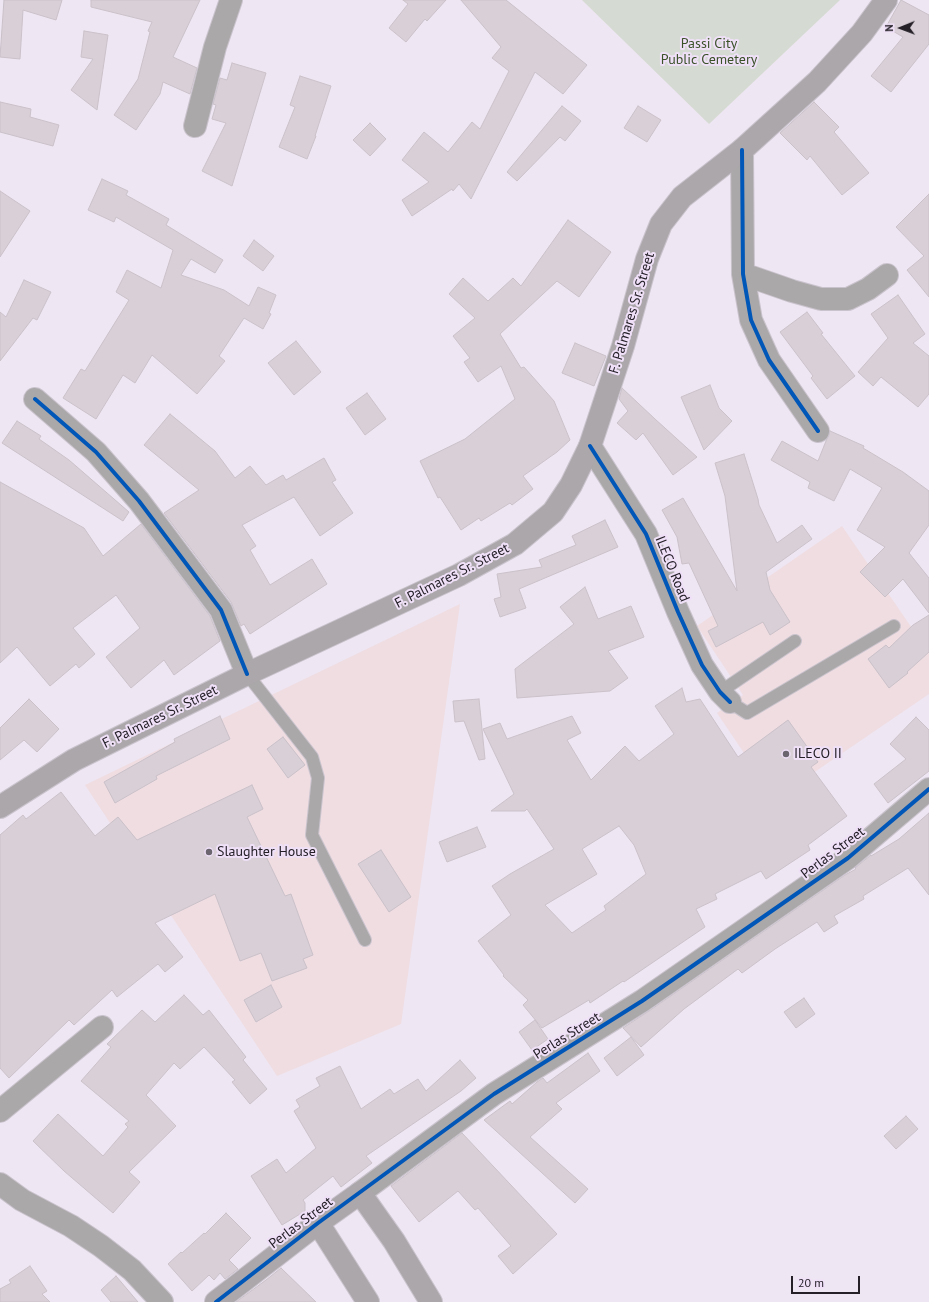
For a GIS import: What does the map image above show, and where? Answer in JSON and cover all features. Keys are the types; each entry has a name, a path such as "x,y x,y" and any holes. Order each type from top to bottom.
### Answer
{"main road":[{"name":"F. Palmares Sr. Street","path":"0,807 74,760 247,674 459,576 515,544 553,512 572,485 590,446 623,346 647,259 661,224 682,197 742,150 817,82 862,33 886,0"},
{"name":"Perlas Street","path":"216,1302 318,1223 360,1193"},
{"path":"360,1193 394,1241 431,1302"},
{"path":"318,1223 368,1302"}],"street":[{"path":"195,126 215,47 231,0"},
{"path":"742,150 743,274 751,320 769,360 818,431"},
{"path":"743,274 792,291 821,299 848,299 868,289 887,274"},
{"path":"34,399 96,452 139,501 221,610 247,674"},
{"name":"ILECO Road","path":"590,446 646,534 702,666 725,697"},
{"name":"Perlas Street","path":"360,1193 494,1094 642,1001 848,858 929,789"},
{"path":"0,1111 102,1027"},
{"path":"0,1184 22,1200 71,1226 101,1246 132,1270 162,1302"}],"lane":[{"path":"795,641 725,697 747,713 894,626"},
{"path":"247,674 312,757 318,778 312,835 365,940"}],"shaded area":[{"path":"842,526 929,653 929,694 775,799 717,713 743,695 697,626"},
{"path":"460,604 401,1024 277,1076 85,785"}],"green space":[{"name":"Passi City Public Cemetery","path":"582,0 840,0 709,124"}],"building":[{"path":"4,0 62,0 56,20 23,10 20,59 0,57"},
{"path":"91,0 200,0 173,57 197,68 190,94 163,82 160,94 136,130 114,115 138,79 150,32 148,31 152,22 91,7"},
{"path":"403,0 446,0 427,21 425,19 406,42 389,28 408,4"},
{"path":"461,0 506,0 587,65 563,94 535,72 471,199 459,184 453,191 452,189 412,216 402,200 429,182 402,160 424,132 448,152 472,122 480,129 509,71 492,58 501,47"},
{"path":"901,0 929,15 929,44 891,92 871,76 903,37 886,27"},
{"path":"84,31 108,35 97,110 71,90 93,59 81,57"},
{"path":"232,63 266,73 232,186 202,171 226,123 212,119 216,105 213,104 220,78 227,80"},
{"path":"300,76 331,86 316,136 307,159 279,147 295,107 290,105"},
{"path":"0,102 31,109 30,117 59,125 53,146 0,132"},
{"path":"814,102 839,127 834,132 869,173 842,195 810,156 807,160 780,133"},
{"path":"562,106 581,121 565,141 560,137 517,181 507,172"},
{"path":"638,106 661,120 647,142 624,128"},
{"path":"370,123 386,139 370,156 353,140"},
{"path":"102,179 128,191 126,195 169,219 166,225 223,260 215,273 191,259 181,275 224,290 249,306 258,287 276,295 269,313 271,314 263,329 244,318 219,356 225,361 197,394 152,355 135,383 123,375 96,419 63,398 81,369 85,371 129,300 116,292 127,270 161,288 173,250 116,217 114,222 88,210"},
{"path":"0,191 30,211 0,257"},
{"path":"929,194 929,297 907,270 924,256 896,227"},
{"path":"568,220 611,252 579,297 557,281 500,334 521,368 524,367 554,401 570,440 557,452 523,476 533,489 512,505 510,503 481,521 479,518 461,530 440,497 438,498 420,461 465,439 515,399 501,366 478,382 464,362 470,358 453,336 475,318 449,294 463,278 488,301 513,278 521,286"},
{"path":"254,240 274,256 263,271 243,256"},
{"path":"24,280 51,292 37,320 33,318 0,361 0,312 6,317"},
{"path":"898,295 925,334 913,343 929,356 929,394 918,407 881,377 873,386 858,372 888,338 871,314"},
{"path":"807,312 823,333 821,334 855,376 827,399 811,378 813,376 780,332"},
{"path":"296,341 321,372 294,395 268,363"},
{"path":"575,343 606,356 594,386 562,373"},
{"path":"710,385 719,408 732,421 704,450 681,397"},
{"path":"622,388 697,457 673,475 643,433 636,440 617,423 628,411 619,399"},
{"path":"367,393 386,419 365,435 346,408"},
{"path":"170,414 215,451 235,478 250,466 266,485 283,475 286,480 324,458 336,480 332,482 353,513 320,536 294,497 242,525 256,546 250,550 270,585 312,559 327,584 250,634 244,624 241,626 231,602 164,513 199,490 144,445"},
{"path":"17,421 41,436 39,439 69,460 129,512 123,521 2,443"},
{"path":"830,431 864,446 863,448 903,472 929,491 929,525 909,553 929,578 929,613 903,579 885,597 860,572 885,547 857,530 882,488 850,469 834,501 808,488 810,482 771,460 782,441 818,461"},
{"path":"744,454 759,505 777,543 802,525 812,539 766,572 770,590 790,622 770,635 763,622 716,647 708,631 718,626 689,563 682,564 677,537 662,510 683,498 737,591 725,496 715,463"},
{"path":"0,482 84,528 103,556 141,524 210,616 220,641 174,675 164,660 131,688 106,657 140,628 116,595 73,628 95,654 79,668 76,664 50,686 17,647 0,663"},
{"path":"605,520 618,547 519,589 526,608 500,617 494,599 501,597 497,574 542,567 539,560 576,545 572,536"},
{"path":"585,587 598,619 631,606 644,637 608,651 628,678 610,691 517,698 515,669 574,624 560,607"},
{"path":"929,615 929,652 907,672 908,673 889,688 868,659 886,645 889,648 913,625"},
{"path":"682,688 686,702 700,699 738,757 788,720 818,762 811,767 847,816 808,845 810,850 766,879 761,871 715,894 717,899 696,909 705,927 624,982 623,981 590,1003 589,1000 542,1028 523,1005 528,1000 503,976 504,975 478,941 511,915 492,886 554,849 527,809 525,811 491,811 514,794 483,729 500,723 507,739 572,716 581,733 567,740 591,780 625,746 639,761 674,734 655,706","holes":["619,826 634,845 646,874 604,906 606,910 572,933 545,905 597,874 582,849"]},
{"path":"29,699 59,729 37,752 24,740 0,760 0,728"},
{"path":"479,699 485,759 479,760 464,721 455,722 453,701"},
{"path":"220,716 230,739 156,776 157,779 115,803 104,782 175,742 174,739"},
{"path":"916,717 929,730 929,771 888,803 874,784 906,759 890,744"},
{"path":"283,737 305,765 288,778 267,749"},
{"path":"252,785 263,809 247,817 285,896 291,894 313,955 303,959 307,968 272,981 261,953 240,961 215,894 155,923 183,957 165,972 158,964 117,997 112,990 74,1025 69,1020 9,1078 0,1068 0,835 23,815 26,819 61,792 95,836 118,817 137,840"},
{"path":"929,813 929,895 908,868 863,896 864,899 834,916 838,923 824,932 817,922 775,949 742,973 738,969 684,1009 641,1047 623,1028 845,875 856,869 855,868 871,855 899,839"},
{"path":"477,827 486,847 447,862 439,842"},
{"path":"381,850 411,897 389,912 358,864"},
{"path":"271,985 282,1007 256,1022 244,1000"},
{"path":"184,995 203,1015 209,1010 246,1057 243,1060 267,1089 250,1104 232,1082 235,1080 204,1047 180,1069 174,1063 146,1095 176,1126 129,1172 140,1182 113,1213 64,1171 33,1141 58,1114 103,1156 128,1127 125,1124 129,1121 81,1081 111,1047 107,1044 142,1010 155,1022"},
{"path":"804,998 815,1014 796,1028 784,1012"},
{"path":"535,1020 548,1039 532,1050 519,1032"},
{"path":"631,1037 644,1055 617,1076 604,1058"},
{"path":"588,1053 600,1071 556,1103 562,1109 530,1137 588,1189 575,1203 484,1120 510,1101 512,1104 543,1078 547,1083"},
{"path":"460,1060 476,1078 461,1091 366,1156 372,1163 341,1187 333,1176 303,1200 305,1203 305,1211 282,1225 251,1176 277,1159 286,1173 316,1148 294,1111 300,1107 296,1100 320,1086 316,1078 340,1066 361,1109 390,1089 394,1094 418,1079 426,1091"},
{"path":"906,1116 918,1129 896,1149 884,1136"},
{"path":"462,1133 557,1234 513,1274 498,1256 511,1246 478,1208 475,1210 458,1191 419,1222 391,1186"},
{"path":"226,1213 251,1238 229,1260 238,1269 225,1279 220,1273 214,1280 209,1275 192,1291 168,1264 204,1233 205,1234"},
{"path":"30,1266 47,1291 42,1294 50,1302 0,1302 0,1289 11,1283 9,1280"},
{"path":"281,1268 316,1302 236,1302 266,1280"},
{"path":"116,1276 138,1302 111,1302 101,1290"}],"cycle path":[{"path":"742,150 743,274 751,320 769,360 818,431"},
{"path":"35,399 96,452 139,501 221,610 247,674"},
{"path":"590,446 646,534 678,612 702,665 720,692 730,702"},
{"path":"216,1302 318,1223 494,1094 642,1001 848,858 929,789"}],"place":[{"name":"ILECO II","path":"786,754"},
{"name":"Slaughter House","path":"209,852"}]}
